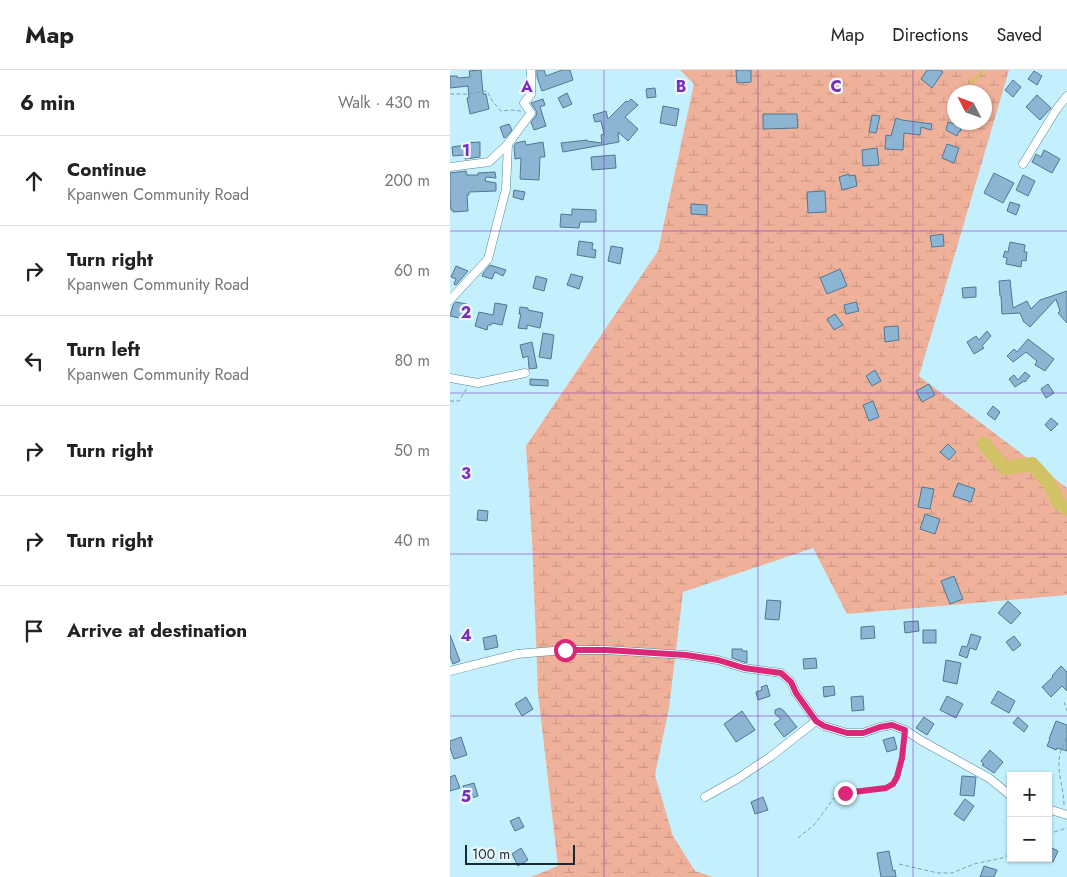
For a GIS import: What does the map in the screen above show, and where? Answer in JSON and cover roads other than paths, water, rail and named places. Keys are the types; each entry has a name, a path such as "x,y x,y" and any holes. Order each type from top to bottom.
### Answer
{"street":[{"path":"450,167 489,162 508,144 531,113 524,103 531,94 531,70"},
{"path":"1024,164 1056,110 1067,96"},
{"path":"450,300 488,259 506,189 508,144"},
{"path":"450,378 478,383 525,373"},
{"path":"450,671 517,654 565,650 606,650 686,655 718,660 744,668 781,673 791,682 796,693 816,721 824,726 847,733 863,733 892,725 905,730 989,778 1007,793"},
{"path":"705,797 736,780 770,757 816,721"},
{"path":"1052,810 1066,814"}],"waterway":[{"path":"970,84 984,70"},
{"path":"984,444 1005,468 1032,464 1049,483 1059,503 1067,509"}]}
